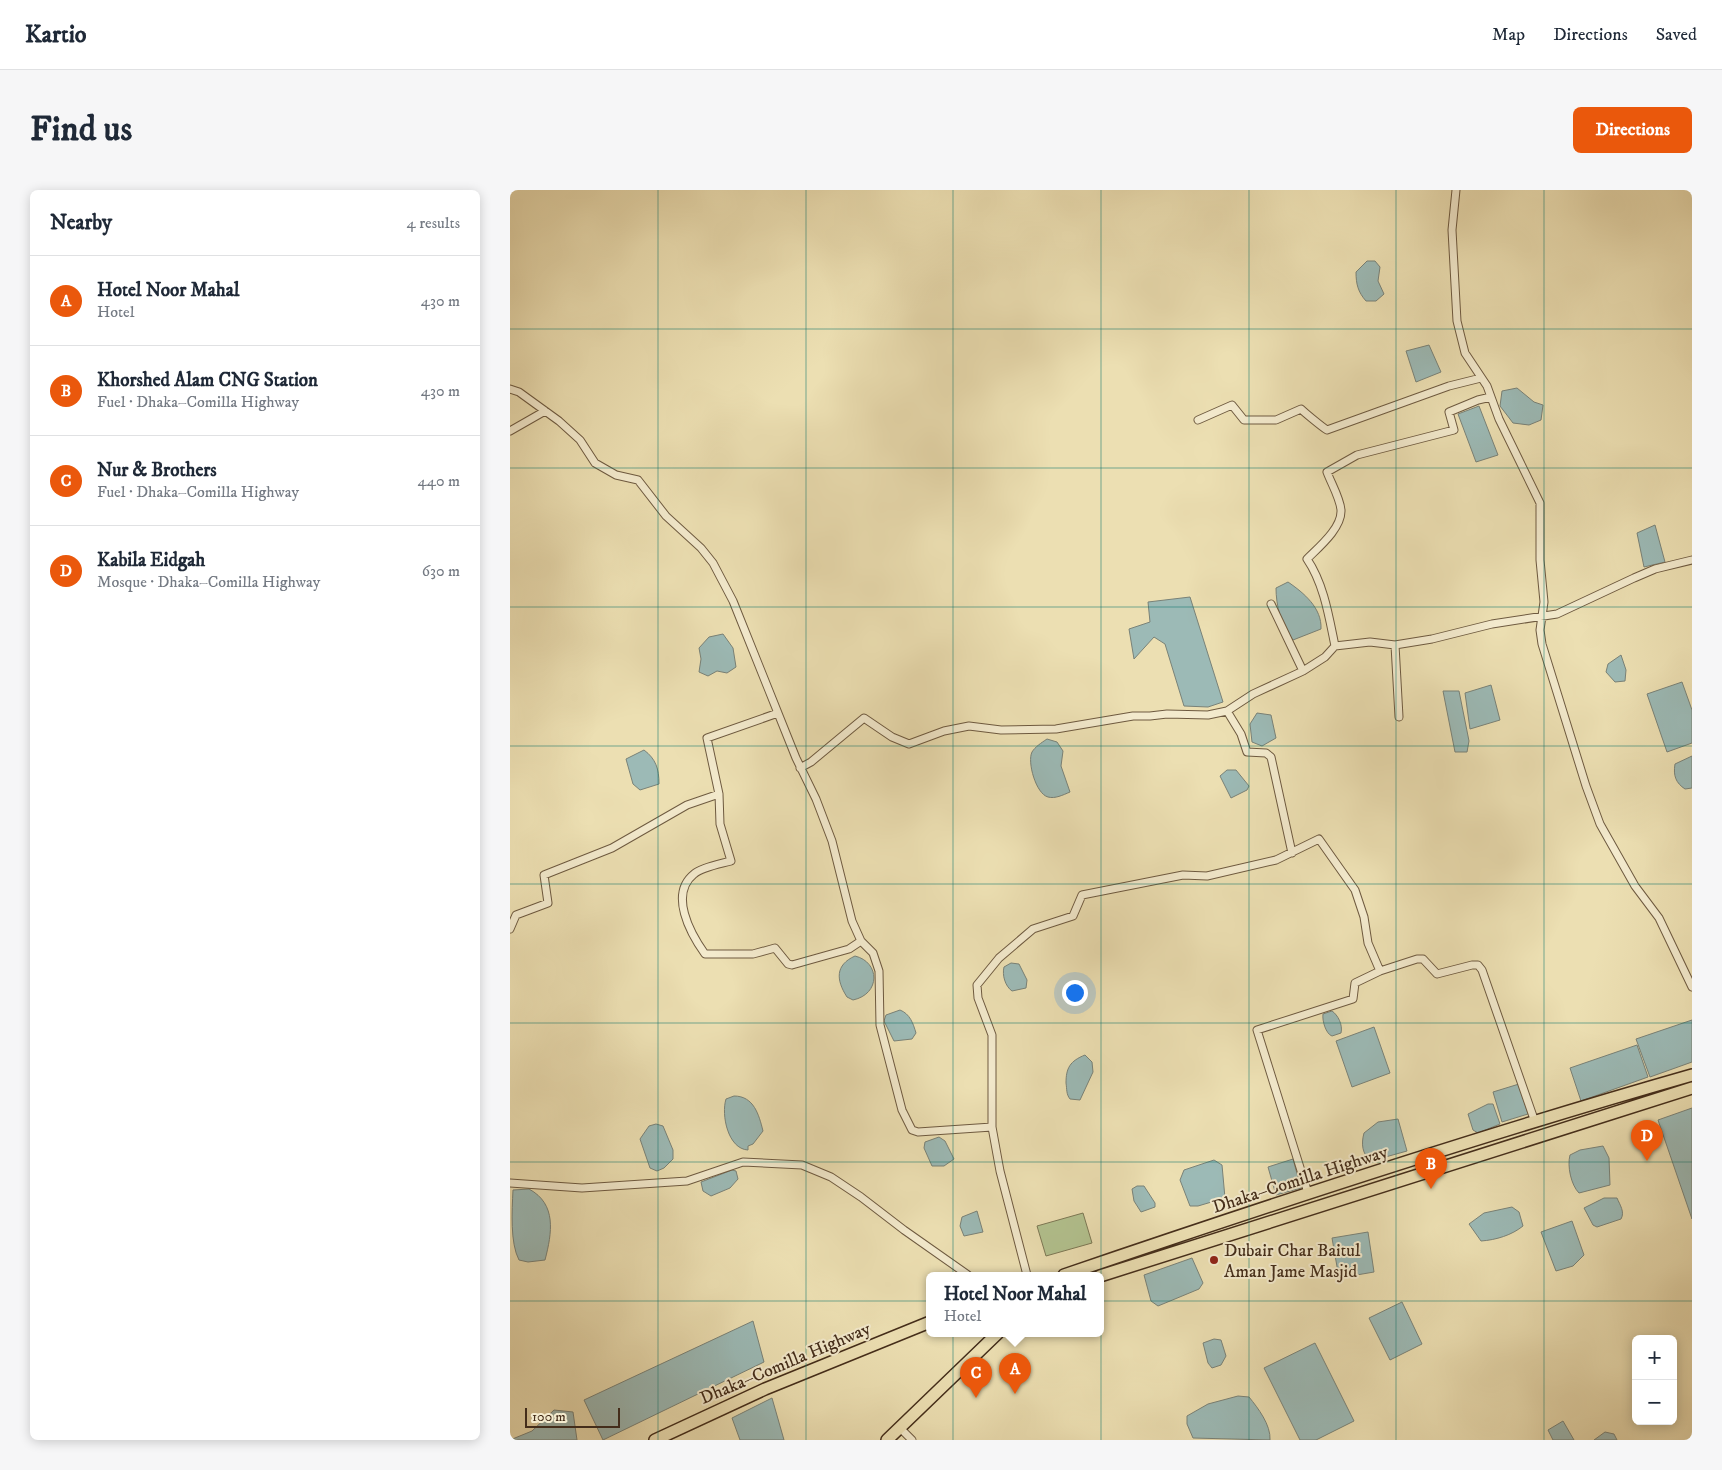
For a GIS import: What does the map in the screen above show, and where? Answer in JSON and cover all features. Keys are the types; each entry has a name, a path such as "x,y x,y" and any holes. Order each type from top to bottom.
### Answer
{"highway":[{"name":"Dhaka–Comilla Highway","path":"1073,1272 1308,1193 1692,1075"},
{"name":"Dhaka–Comilla Highway","path":"1104,1275 1692,1088"},
{"name":"Dhaka–Comilla Highway","path":"654,1440 765,1388 926,1324"},
{"path":"887,1440 994,1337"}],"street":[{"path":"1456,190 1452,230 1457,321 1465,353 1482,378 1540,503 1543,616 1540,630 1542,644 1586,786 1600,824 1635,886 1659,918 1692,987"},
{"path":"1198,420 1232,405 1244,420 1276,420 1301,409 1326,430 1449,386 1482,378"},
{"path":"510,389 518,392 580,440 595,464 616,475 638,480 666,516 701,548 714,563 733,600 800,768 816,799 832,840 849,913 861,941 872,953 879,971 880,1026 902,1110 912,1130 954,1130 992,1127"},
{"path":"1335,646 1328,611 1313,568 1307,559 1320,546 1339,520 1341,509 1327,472 1357,455 1454,430 1449,412 1478,400 1491,397"},
{"path":"510,431 545,412"},
{"path":"800,768 811,762 864,718 892,737 909,744 944,732 970,726 1001,730 1056,729 1133,716 1167,714 1208,716 1227,711 1254,694 1303,671 1325,657 1335,646 1370,642 1395,645 1432,639 1492,624 1557,614 1655,569 1692,560"},
{"path":"1271,604 1303,671"},
{"path":"1395,645 1399,717"},
{"path":"1227,711 1241,734 1247,752 1266,753 1271,757 1292,853"},
{"path":"778,713 707,738 719,794 720,824 731,861 695,872 686,882 681,899 688,925 705,954 753,954 775,948 788,964 792,965 848,949 861,941"},
{"path":"510,929 516,916 548,903 544,875 612,848 687,805 719,794"},
{"path":"1026,1272 1000,1171 992,1127 992,1036 978,998 977,985 999,958 1033,930 1073,916 1082,895 1149,880 1183,875 1207,876 1276,860 1316,839 1321,839 1355,890 1364,917 1368,943 1380,971"},
{"path":"1308,1193 1258,1030 1353,1000 1355,983 1380,971 1420,958 1437,974 1478,965 1482,970 1535,1122"},
{"path":"510,1183 582,1188 687,1181 743,1162 802,1165 831,1177 964,1272"},
{"path":"900,1428 912,1440"}],"green space":[{"path":"1083,1213 1092,1243 1046,1256 1037,1226"}],"water":[{"path":"1367,261 1375,261 1380,267 1378,281 1384,294 1376,301 1366,301 1359,291 1357,284 1356,272"},
{"path":"1429,345 1441,372 1416,382 1406,351"},
{"path":"1517,388 1534,402 1543,405 1541,420 1529,425 1513,423 1500,406 1502,391"},
{"path":"1479,406 1498,455 1476,462 1458,414"},
{"path":"1655,525 1665,562 1644,567 1637,533"},
{"path":"1288,582 1311,602 1321,621 1321,629 1293,640 1282,622 1276,595 1276,588"},
{"path":"1190,597 1223,702 1208,707 1184,706 1165,644 1154,637 1134,659 1129,629 1150,622 1148,602"},
{"path":"723,634 733,648 736,667 727,673 717,671 708,676 699,672 701,659 699,648 709,637"},
{"path":"1621,655 1626,670 1625,681 1615,682 1606,672 1608,664"},
{"path":"1682,682 1692,710 1692,743 1667,752 1647,694"},
{"path":"1491,685 1500,720 1470,729 1465,693"},
{"path":"1443,691 1459,691 1469,741 1467,752 1455,752"},
{"path":"1257,713 1271,715 1276,738 1262,746 1252,742 1250,724"},
{"path":"1047,739 1057,742 1063,751 1061,766 1070,792 1053,797 1044,795 1036,784 1031,763 1032,752"},
{"path":"644,750 656,765 659,784 640,790 633,784 626,759"},
{"path":"1692,756 1692,788 1685,789 1676,779 1674,772 1675,764"},
{"path":"1227,770 1236,770 1249,786 1247,790 1231,798 1220,776"},
{"path":"855,956 863,959 869,965 873,971 874,978 873,985 869,991 862,997 853,1000 847,997 843,991 839,974 844,964"},
{"path":"1011,963 1019,964 1027,980 1026,988 1012,991 1008,986 1003,970 1004,967"},
{"path":"900,1010 909,1016 916,1033 912,1039 894,1041 884,1021 886,1015"},
{"path":"1332,1011 1340,1020 1341,1033 1332,1036 1326,1030 1323,1014"},
{"path":"1692,1020 1692,1062 1650,1077 1636,1039"},
{"path":"1374,1027 1390,1073 1352,1087 1336,1041"},
{"path":"1637,1045 1648,1077 1581,1101 1570,1068"},
{"path":"1085,1055 1092,1062 1093,1072 1080,1100 1070,1099 1066,1083 1068,1069 1072,1063"},
{"path":"1519,1084 1528,1114 1502,1122 1493,1092"},
{"path":"734,1096 746,1099 751,1103 757,1113 763,1131 753,1144 748,1146 748,1150 735,1144 725,1122 726,1099"},
{"path":"1488,1104 1493,1104 1500,1124 1478,1133 1473,1130 1468,1114"},
{"path":"1692,1108 1692,1219 1658,1120"},
{"path":"1398,1119 1407,1151 1371,1161 1363,1149 1364,1133 1378,1122"},
{"path":"656,1124 663,1126 673,1150 673,1159 664,1168 657,1171 650,1168 640,1139 649,1126"},
{"path":"939,1137 945,1141 954,1159 944,1166 932,1166 924,1148 925,1142"},
{"path":"1603,1146 1609,1158 1610,1185 1579,1193 1570,1175 1570,1155 1580,1150"},
{"path":"1293,1159 1301,1188 1276,1195 1268,1167"},
{"path":"1214,1160 1222,1165 1225,1198 1198,1206 1190,1206 1180,1180 1184,1170"},
{"path":"732,1170 736,1171 738,1179 730,1188 711,1196 703,1191 701,1182"},
{"path":"1137,1186 1144,1186 1155,1203 1155,1207 1141,1212 1134,1201 1132,1189"},
{"path":"529,1189 538,1195 544,1203 550,1220 550,1230 545,1260 528,1262 519,1260 516,1253 512,1217 513,1190"},
{"path":"1604,1198 1617,1198 1622,1209 1622,1216 1621,1219 1597,1227 1593,1225 1584,1208"},
{"path":"1512,1207 1519,1212 1523,1226 1509,1234 1481,1241 1469,1224 1484,1213"},
{"path":"977,1211 983,1232 964,1236 960,1226 962,1217"},
{"path":"1572,1221 1584,1255 1573,1266 1556,1271 1541,1232"},
{"path":"1368,1232 1374,1272 1339,1278 1332,1238"},
{"path":"1192,1258 1203,1283 1199,1289 1158,1306 1151,1301 1144,1275"},
{"path":"1402,1302 1422,1344 1390,1360 1369,1318"},
{"path":"753,1321 764,1362 603,1440 584,1400"},
{"path":"1214,1339 1221,1340 1226,1356 1221,1365 1212,1368 1208,1363 1203,1343"},
{"path":"1315,1343 1354,1421 1316,1440 1300,1440 1264,1368"},
{"path":"1238,1396 1249,1397 1256,1406 1266,1423 1270,1440 1193,1438 1187,1424 1187,1416 1208,1404"},
{"path":"772,1398 784,1440 740,1440 732,1418"},
{"path":"554,1410 573,1412 577,1440 510,1440 532,1431"},
{"path":"1563,1421 1574,1440 1553,1440 1548,1430"},
{"path":"1605,1432 1614,1434 1617,1440 1594,1440"}],"place":[{"name":"Kabila Eidgah","path":"1647,1161"},
{"name":"Khorshed Alam CNG Station","path":"1431,1189"},
{"name":"Dubair Char Baitul Aman Jame Masjid","path":"1214,1260"},
{"name":"Hotel Noor Mahal","path":"1015,1394"},
{"name":"Nur & Brothers","path":"976,1398"}]}
